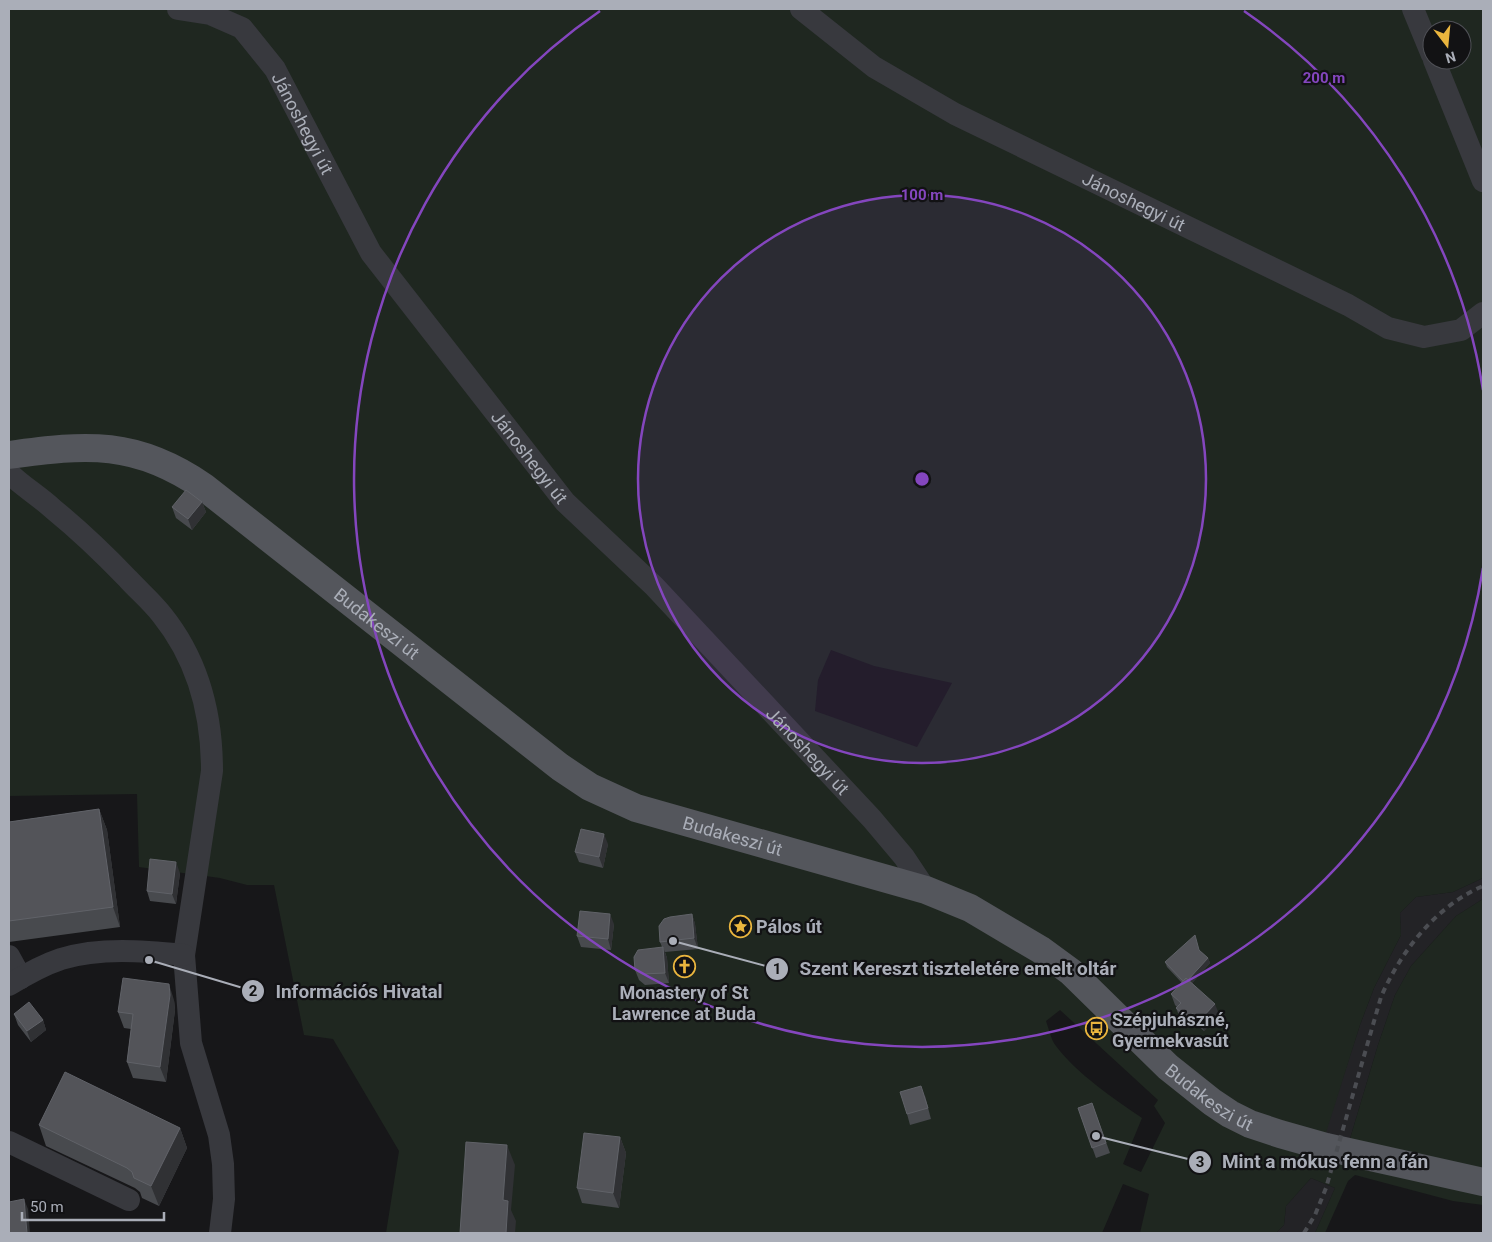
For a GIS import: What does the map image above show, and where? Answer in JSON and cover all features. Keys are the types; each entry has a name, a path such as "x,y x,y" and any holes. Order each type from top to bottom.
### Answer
{"main road":[{"name":"Budakeszi út","path":"9,455 60,448 97,448 143,456 176,470 204,487 560,767 590,787 623,803 659,815 897,868 926,890 970,908 1041,950 1071,972 1168,1067 1230,1114 1250,1124 1326,1147 1483,1182"}],"street":[{"name":"Jánoshegyi út","path":"178,9 210,14 242,28 276,69 371,253 559,495 654,586 872,819 897,868"},
{"name":"Jánoshegyi út","path":"801,9 874,67 955,114 1339,301 1388,328 1424,337 1461,330 1483,313"},
{"path":"1413,9 1422,31"},
{"path":"1438,70 1483,181"},
{"path":"9,473 93,543 162,614 183,647 202,690 212,743 212,771 184,955 191,1043 219,1135 223,1164 224,1199 220,1233"},
{"path":"9,956 15,981 60,960 80,954 151,951 184,955"},
{"path":"9,1142 128,1200"}],"shaded area":[{"path":"9,9 1483,9 1483,878 1453,892 1416,897 1400,913 1401,935 1374,988 1360,1025 1325,1136 1349,1142 1395,995 1411,966 1456,916 1483,899 1483,1205 1453,1201 1355,1175 1348,1181 1325,1233 1315,1233 1335,1188 1311,1178 1286,1206 1284,1225 1276,1233 1140,1233 1149,1194 1123,1184 1102,1233 386,1233 399,1151 333,1039 304,1035 274,885 247,885 220,878 139,867 137,794 9,796","holes":["831,650 874,666 952,683 917,747 815,711 818,680","1060,1010 1158,1100 1154,1106 1165,1123 1141,1172 1123,1164 1142,1118 1096,1085 1074,1066 1054,1044 1046,1021"]},
{"path":"1483,878 1483,899 1456,916 1411,966 1395,995 1349,1142 1324,1136 1374,988 1401,935 1400,913 1416,897 1453,892"},
{"path":"1311,1178 1335,1188 1315,1233 1276,1233 1284,1225 1286,1206"}],"building":[{"path":"186,490 202,502 188,519 172,507"},
{"path":"99,809 113,907 9,921 9,822"},
{"path":"581,829 604,834 599,857 575,852"},
{"path":"150,859 176,862 172,894 147,891"},
{"path":"580,911 610,914 608,939 577,936"},
{"path":"692,914 694,938 660,942 659,926 664,919"},
{"path":"1195,935 1199,950 1208,958 1188,980 1186,978 1183,981 1165,962"},
{"path":"663,947 665,973 642,974 635,970 634,957 638,950"},
{"path":"123,978 169,984 170,995 160,1067 127,1062 133,1014 118,1012"},
{"path":"1186,978 1215,1004 1200,1020 1192,1013 1188,1018 1176,1008 1181,1003 1171,994"},
{"path":"29,1002 43,1020 27,1031 14,1014"},
{"path":"65,1072 180,1128 151,1186 134,1178 132,1172 127,1168 39,1125"},
{"path":"921,1086 928,1108 907,1114 900,1092"},
{"path":"1092,1103 1106,1143 1092,1148 1078,1108"},
{"path":"584,1133 620,1137 613,1193 577,1188"},
{"path":"466,1142 507,1145 503,1200 508,1201 506,1233 460,1233"},
{"path":"24,1199 27,1233 9,1233 9,1202"}],"railway":[{"path":"1304,1233 1315,1215 1326,1188 1381,997 1389,980 1410,947 1435,918 1450,905 1483,886"}],"place":[{"name":"Pálos út","path":"740,926"},
{"name":"Szent Kereszt tiszteletére emelt oltár","path":"673,941"},
{"name":"Információs Hivatal","path":"149,960"},
{"name":"Monastery of St Lawrence at Buda","path":"684,967"},
{"name":"Szépjuhászné, Gyermekvasút","path":"1096,1029"},
{"name":"Mint a mókus fenn a fán","path":"1096,1136"}]}
